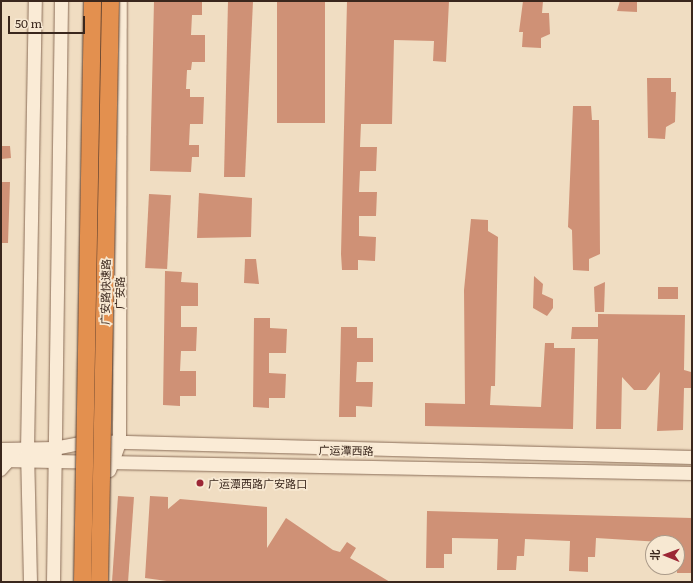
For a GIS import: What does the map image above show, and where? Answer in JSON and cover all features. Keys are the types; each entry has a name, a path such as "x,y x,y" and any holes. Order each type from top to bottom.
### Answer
{"highway":[{"name":"广安路快速路","path":"82,582 91,1"},
{"name":"广安路快速路","path":"100,582 110,1"}],"main road":[{"path":"30,582 27,455 34,1"},
{"path":"53,582 53,462 61,1"},
{"path":"88,582 91,1"},
{"name":"广安路","path":"107,582 109,462 119,442 120,1"},
{"name":"广运潭西路","path":"27,455 89,441 692,457"},
{"name":"广运潭西路","path":"5,452 27,455 53,462 692,473"}],"street":[{"path":"1,471 5,452"}],"building":[{"path":"154,1 202,2 202,15 192,15 191,35 205,35 205,62 192,62 191,70 187,70 186,89 190,89 190,97 204,97 203,124 190,124 189,145 199,145 199,157 192,157 191,172 150,171"},
{"path":"228,1 253,1 245,177 224,177"},
{"path":"277,1 325,1 325,123 277,123"},
{"path":"347,1 449,1 446,62 433,61 434,41 394,40 392,124 361,124 360,147 377,147 376,171 360,171 359,192 377,192 376,216 359,216 359,236 376,237 375,261 358,260 358,270 342,270 341,254"},
{"path":"523,1 543,1 542,13 549,13 550,34 541,38 541,48 522,47 523,32 519,32"},
{"path":"620,1 637,1 637,12 617,11"},
{"path":"647,78 671,78 671,92 676,92 675,122 666,127 665,139 648,138"},
{"path":"573,106 591,106 592,120 599,120 600,254 589,259 589,271 573,270 572,230 568,227"},
{"path":"1,146 10,146 11,158 1,159"},
{"path":"1,182 10,182 8,243 1,243"},
{"path":"199,193 252,198 251,237 197,238"},
{"path":"149,194 171,195 167,269 145,268"},
{"path":"471,219 488,220 488,231 498,237 495,386 491,386 490,405 541,407 545,343 554,343 554,348 575,348 573,429 425,426 425,403 465,404 464,290"},
{"path":"245,259 256,259 259,284 244,283"},
{"path":"165,271 182,272 181,282 198,283 198,306 181,306 181,327 197,327 196,351 181,351 180,371 196,371 196,396 180,396 180,406 163,405"},
{"path":"534,276 543,284 542,294 553,299 553,308 547,316 533,308"},
{"path":"605,282 604,312 595,312 594,287"},
{"path":"658,287 678,287 678,299 658,299"},
{"path":"598,314 685,315 684,370 691,372 691,388 684,388 683,430 657,431 660,372 646,390 634,390 622,377 621,429 596,429 598,339 571,339 572,327 598,327"},
{"path":"254,318 270,318 270,328 287,329 286,353 269,353 269,373 286,374 285,398 269,398 269,408 253,407"},
{"path":"341,327 357,327 357,338 373,338 373,362 357,362 356,382 373,382 372,407 356,406 356,417 339,417"},
{"path":"118,496 134,497 128,582 112,582"},
{"path":"150,496 168,497 168,509 180,499 267,507 267,548 286,518 333,550 340,552 347,542 356,548 350,558 390,582 174,582 145,578"},
{"path":"427,511 692,518 692,573 685,573 685,535 645,535 645,541 596,538 595,557 588,557 588,572 569,571 570,541 525,539 524,556 517,556 516,570 497,570 498,539 452,538 452,554 444,554 444,568 426,568"}],"place":[{"name":"广运潭西路广安路口","path":"200,483"}]}
